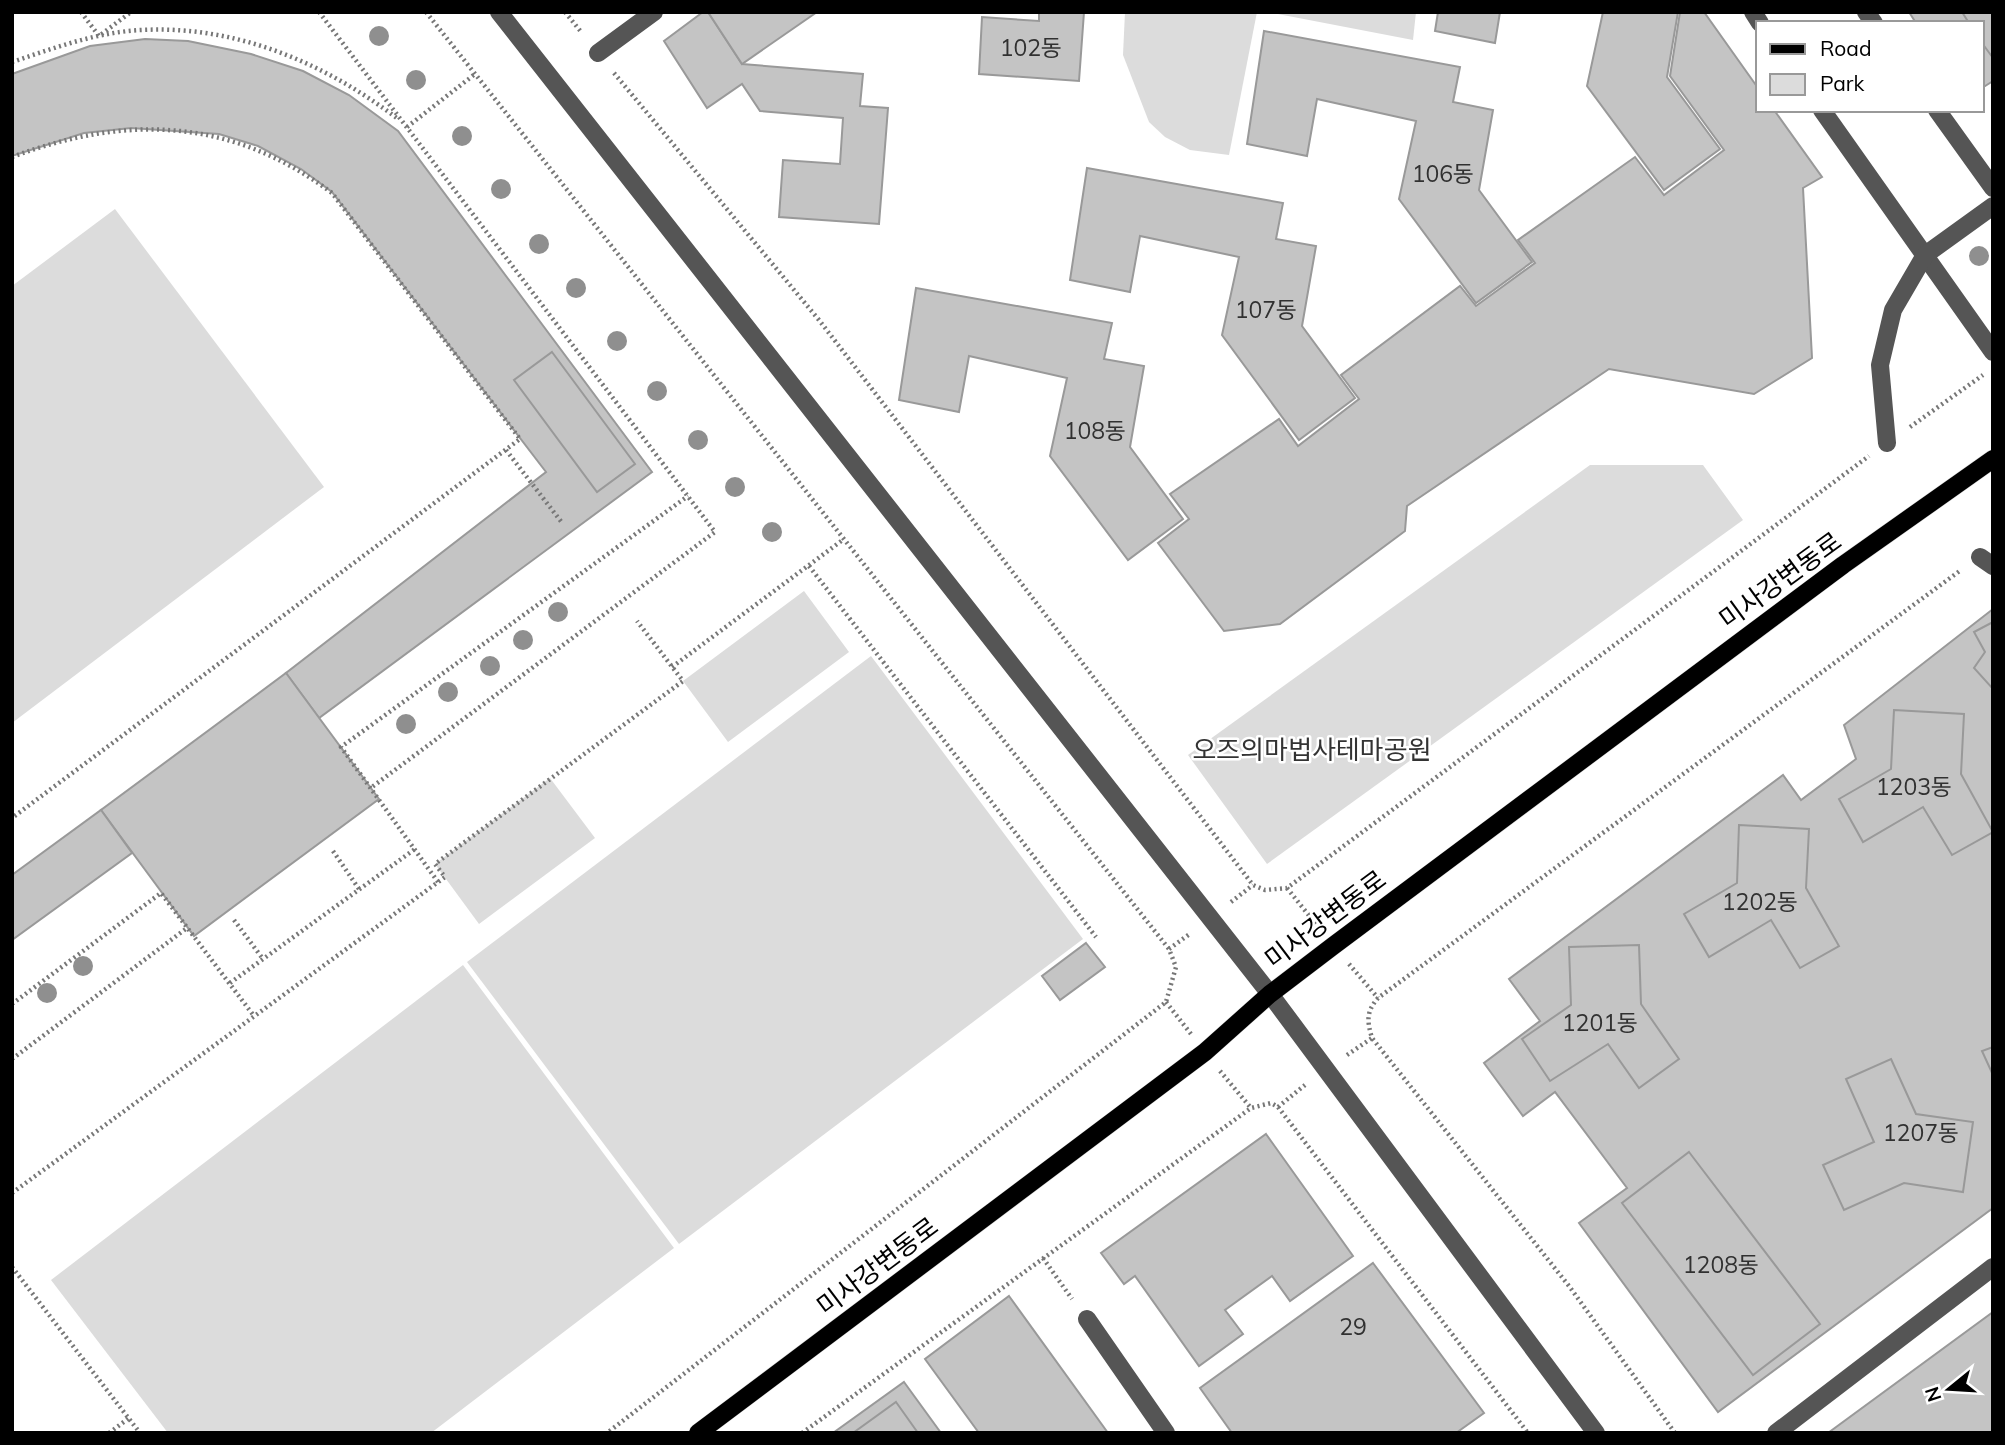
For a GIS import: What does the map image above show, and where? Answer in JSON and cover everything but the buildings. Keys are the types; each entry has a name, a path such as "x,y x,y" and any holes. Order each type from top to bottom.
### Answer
{"main road":[{"name":"미사강변동로","path":"698,1433 1205,1052 1270,994 1843,565 1993,459"}],"street":[{"path":"499,12 1270,994 1596,1433"},
{"path":"598,53 654,12"},
{"path":"1823,112 1993,352"},
{"path":"1938,112 1993,188"},
{"path":"1887,443 1880,365 1892,310 1925,255 1993,206"},
{"path":"1776,1433 1993,1267"},
{"path":"1087,1320 1166,1433"}],"path":[{"path":"81,12 99,36"},
{"path":"99,36 131,12"},
{"path":"319,12 715,532 372,787"},
{"path":"426,12 1169,949 1176,967 1166,1002 607,1433"},
{"path":"565,12 818,320 1253,885 1265,890 1287,888 1887,443 1993,368"},
{"path":"12,62 99,36 140,30 184,30 270,47 348,83 406,126"},
{"path":"406,126 475,74"},
{"path":"12,157 86,135 131,129 180,131 219,136 258,148 300,169 332,193 520,439 12,818"},
{"path":"506,450 563,524"},
{"path":"438,882 341,747 688,496"},
{"path":"672,667 844,539"},
{"path":"1675,1433 1569,1286 1372,1038 1368,1009 1378,998 1986,561"},
{"path":"809,566 1096,937"},
{"path":"12,1193 445,877 435,864 682,681 636,621"},
{"path":"230,983 415,849"},
{"path":"332,851 359,889"},
{"path":"12,1004 161,893 254,1016"},
{"path":"234,919 263,959"},
{"path":"12,1059 187,928"},
{"path":"802,1433 1251,1108 1271,1103 1278,1107 1528,1433"},
{"path":"1043,1258 1087,1320"},
{"path":"12,1267 140,1433"},
{"path":"109,1433 129,1418"}],"green space":[{"path":"1125,12 1257,12 1229,155 1190,150 1165,137 1149,122 1123,55"},
{"path":"1268,12 1416,12 1413,40"},
{"path":"115,209 324,487 12,723 12,286"},
{"name":"오즈의마법사테마공원","path":"1590,465 1703,465 1743,520 1267,864 1188,755"},
{"path":"804,591 849,652 728,742 683,681"},
{"path":"871,656 1083,939 679,1244 467,962"},
{"path":"550,778 595,838 479,924 435,864"},
{"path":"463,965 674,1248 431,1433 168,1433 51,1280"}]}
